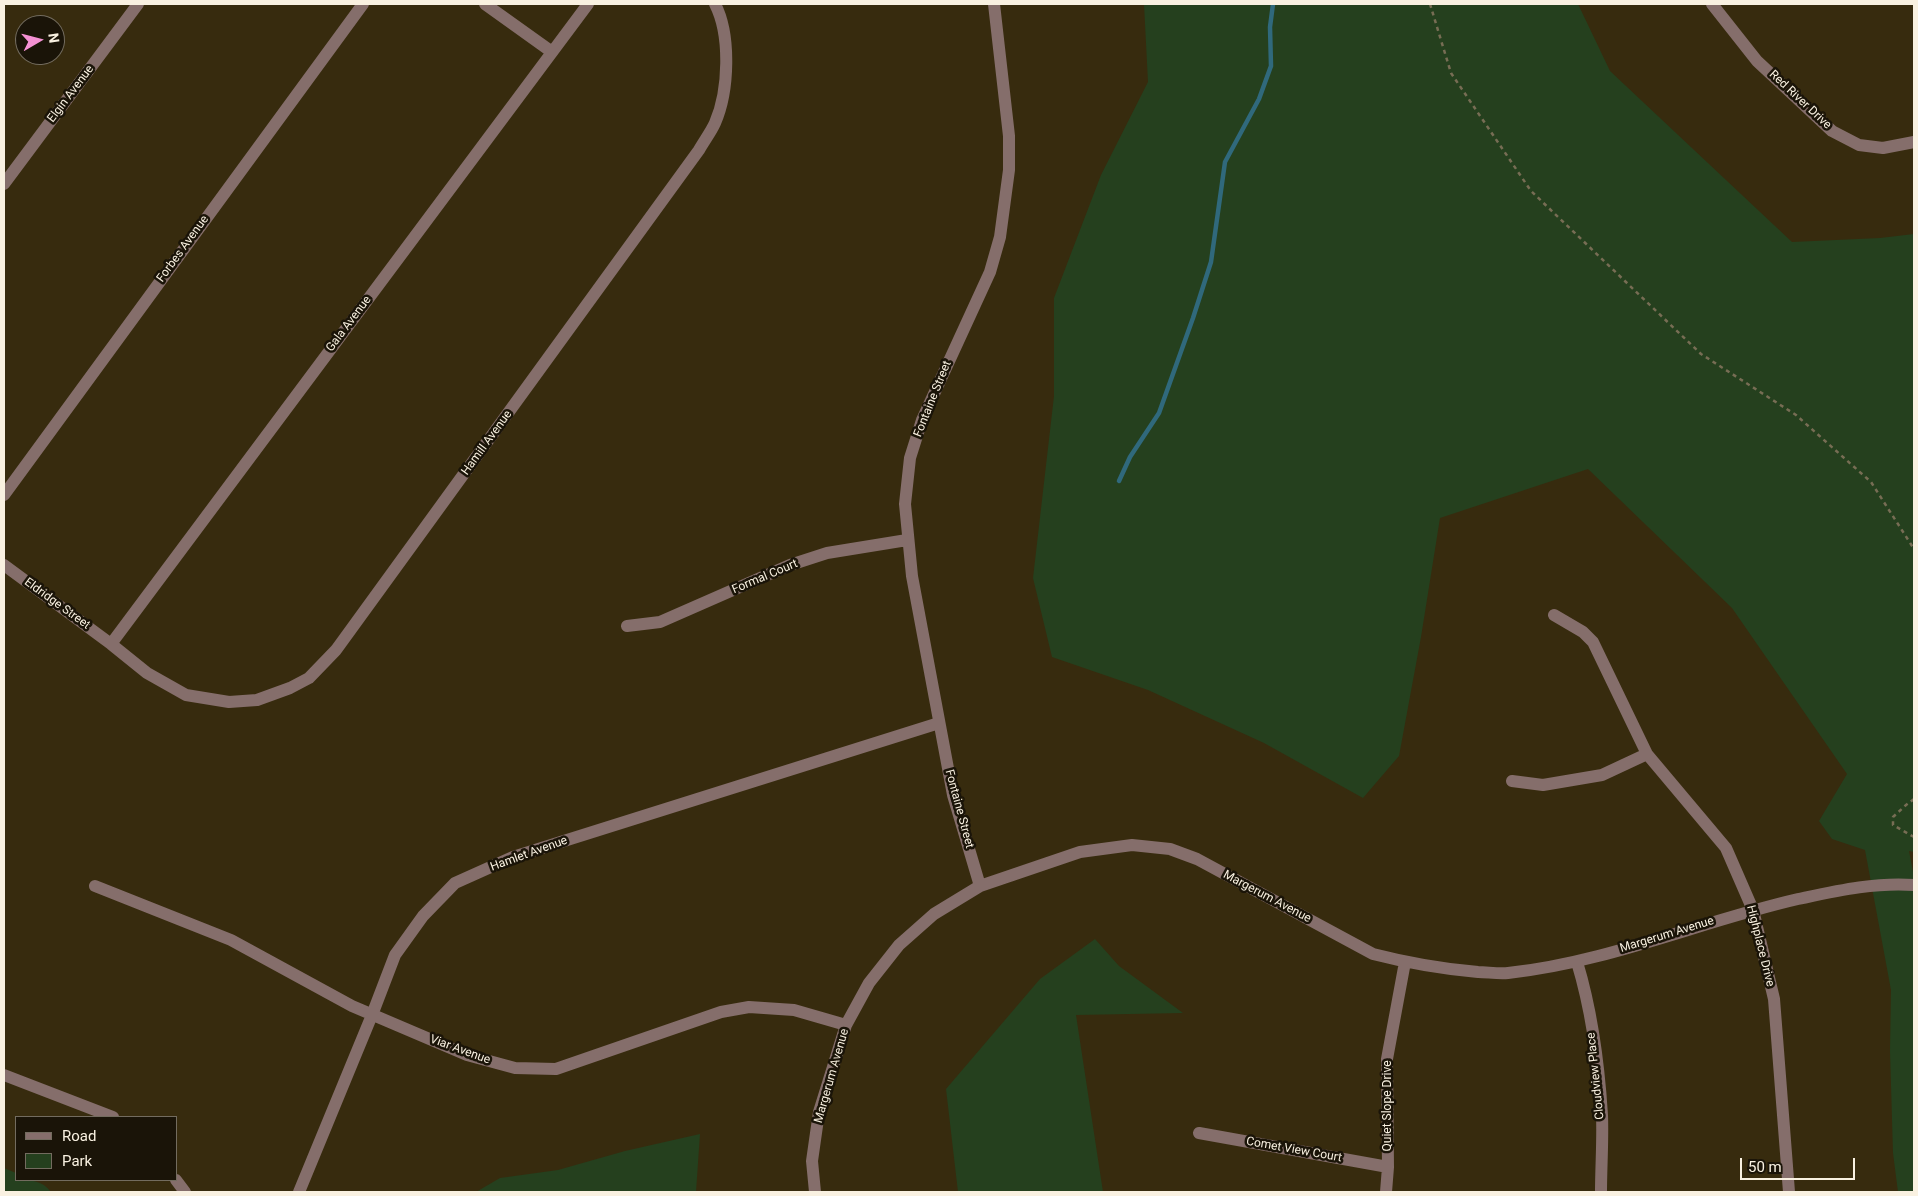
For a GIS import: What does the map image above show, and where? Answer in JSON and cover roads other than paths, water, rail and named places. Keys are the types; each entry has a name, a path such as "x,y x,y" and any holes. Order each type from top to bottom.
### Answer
{"street":[{"name":"Elgin Avenue","path":"4,184 138,4"},
{"name":"Forbes Avenue","path":"4,495 362,4"},
{"path":"485,4 552,52"},
{"name":"Gala Avenue","path":"110,644 588,4"},
{"name":"Hamill Avenue","path":"110,644 147,673 186,695 229,702 257,700 290,688 308,678 336,650 699,150 715,123 725,91 725,38 715,4"},
{"name":"Fontaine Street","path":"980,886 953,795 912,576 905,504 910,458 922,420 990,272 1000,237 1010,170 1009,136 994,4"},
{"name":"Red River Drive","path":"1712,4 1757,61 1832,131 1860,145 1867,146 1883,148 1914,142"},
{"name":"Formal Court","path":"627,626 660,622 790,565 827,553 907,540"},
{"name":"Eldridge Street","path":"4,565 110,644"},
{"name":"Highplace Drive","path":"1554,615 1583,632 1593,642 1647,754 1726,848 1753,910 1774,999 1789,1192"},
{"name":"Hamlet Avenue","path":"300,1192 395,955 423,916 456,883 513,857 939,723"},
{"path":"1512,781 1543,785 1602,775 1647,754"},
{"name":"Margerum Avenue","path":"815,1192 812,1161 819,1112 846,1025 869,983 899,945 934,914 980,886 1080,852 1132,845 1170,849 1197,859 1373,954 1450,970 1506,974 1577,962 1753,910 1843,889 1902,884 1914,885"},
{"name":"Viar Avenue","path":"95,886 230,940 372,1016 467,1055 515,1068 556,1069 721,1012 749,1007 794,1010 846,1025"},
{"name":"Quiet Slope Drive","path":"1386,1192 1388,1167 1387,1059 1405,962"},
{"name":"Cloudview Place","path":"1577,962 1583,980 1594,1046 1602,1115 1600,1192"},
{"path":"4,1075 110,1116"},
{"name":"Comet View Court","path":"1199,1133 1388,1167"},
{"path":"177,1181 185,1192"}],"waterway":[{"path":"1119,481 1130,457 1159,413 1193,318 1211,262 1225,162 1259,99 1271,66 1270,27 1273,4"}]}
